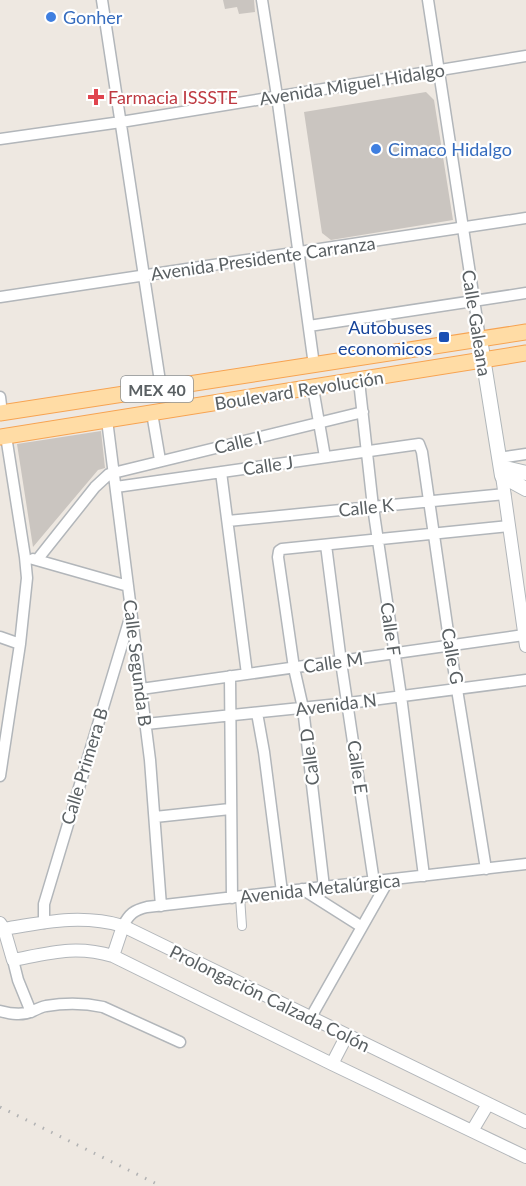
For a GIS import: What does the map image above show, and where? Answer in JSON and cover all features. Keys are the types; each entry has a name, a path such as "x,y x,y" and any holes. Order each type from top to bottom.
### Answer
{"main road":[{"name":"MEX 40","path":"1,413 526,332"},
{"name":"Calle Galeana","path":"480,339 501,467"},
{"name":"Boulevard Revolución","path":"3,436 526,353"},
{"path":"501,467 526,473"},
{"path":"501,467 526,489"}],"street":[{"path":"102,0 161,388"},
{"path":"262,0 314,365"},
{"name":"Calle Galeana","path":"428,0 480,339"},
{"name":"Avenida Miguel Hidalgo","path":"0,139 121,123 526,56"},
{"name":"Avenida Presidente Carranza","path":"0,297 526,218"},
{"path":"309,326 526,293"},
{"name":"Calle F","path":"359,381 373,507 401,696 424,876"},
{"path":"314,388 325,457"},
{"path":"0,397 1,413"},
{"name":"Calle I","path":"114,473 363,412"},
{"path":"152,413 160,460"},
{"name":"Calle Segunda B","path":"107,420 146,724 160,906"},
{"path":"0,776 20,644 27,578 3,436"},
{"name":"Calle J","path":"116,487 419,444"},
{"name":"Calle G","path":"419,444 422,447 450,646 459,689 486,869"},
{"path":"501,467 526,454"},
{"name":"Calle Galeana","path":"501,467 524,614 525,641"},
{"path":"221,472 247,674"},
{"path":"37,560 95,487 109,474 114,473"},
{"name":"Calle K","path":"228,521 505,494"},
{"path":"326,545 509,526"},
{"name":"Calle D","path":"324,887 303,708 294,668 278,556 282,549 326,545"},
{"name":"Calle E","path":"326,545 374,882"},
{"path":"25,556 128,586"},
{"name":"Calle Primera B","path":"44,923 44,904 132,611"},
{"path":"0,637 20,644"},
{"name":"Calle M","path":"141,688 450,646 525,641"},
{"path":"230,676 230,809 236,898 242,926"},
{"name":"Avenida N","path":"146,724 349,703 526,680"},
{"path":"257,713 282,892"},
{"path":"155,818 230,809"},
{"name":"Avenida Metalúrgica","path":"123,926 129,915 136,909 526,864"},
{"path":"311,1017 388,880"},
{"path":"302,889 362,927"},
{"name":"Prolongación Calzada Colón","path":"2,926 86,918 123,926 526,1122"},
{"path":"2,926 18,980 32,1012"},
{"path":"112,956 123,926"},
{"name":"Prolongación Calzada Colón","path":"13,960 76,949 92,950 112,956 526,1157"},
{"path":"0,1011 18,1014 32,1012 42,1006 70,1003 89,1004 102,1007 180,1042"},
{"path":"332,1064 347,1035"},
{"path":"472,1131 488,1104"}],"building":[{"path":"223,0 254,0 255,12 239,14 237,7 225,9"},
{"name":"Cimaco Hidalgo","path":"426,92 434,100 453,220 331,240 322,233 304,112"},
{"path":"101,431 105,468 98,470 33,547 17,444"}],"railway":[{"path":"0,1107 161,1186"}],"place":[{"name":"Gonher","path":"51,17"},
{"name":"Farmacia ISSSTE","path":"96,97"},
{"name":"Cimaco Hidalgo","path":"376,149"},
{"name":"Autobuses economicos","path":"444,337"}]}
